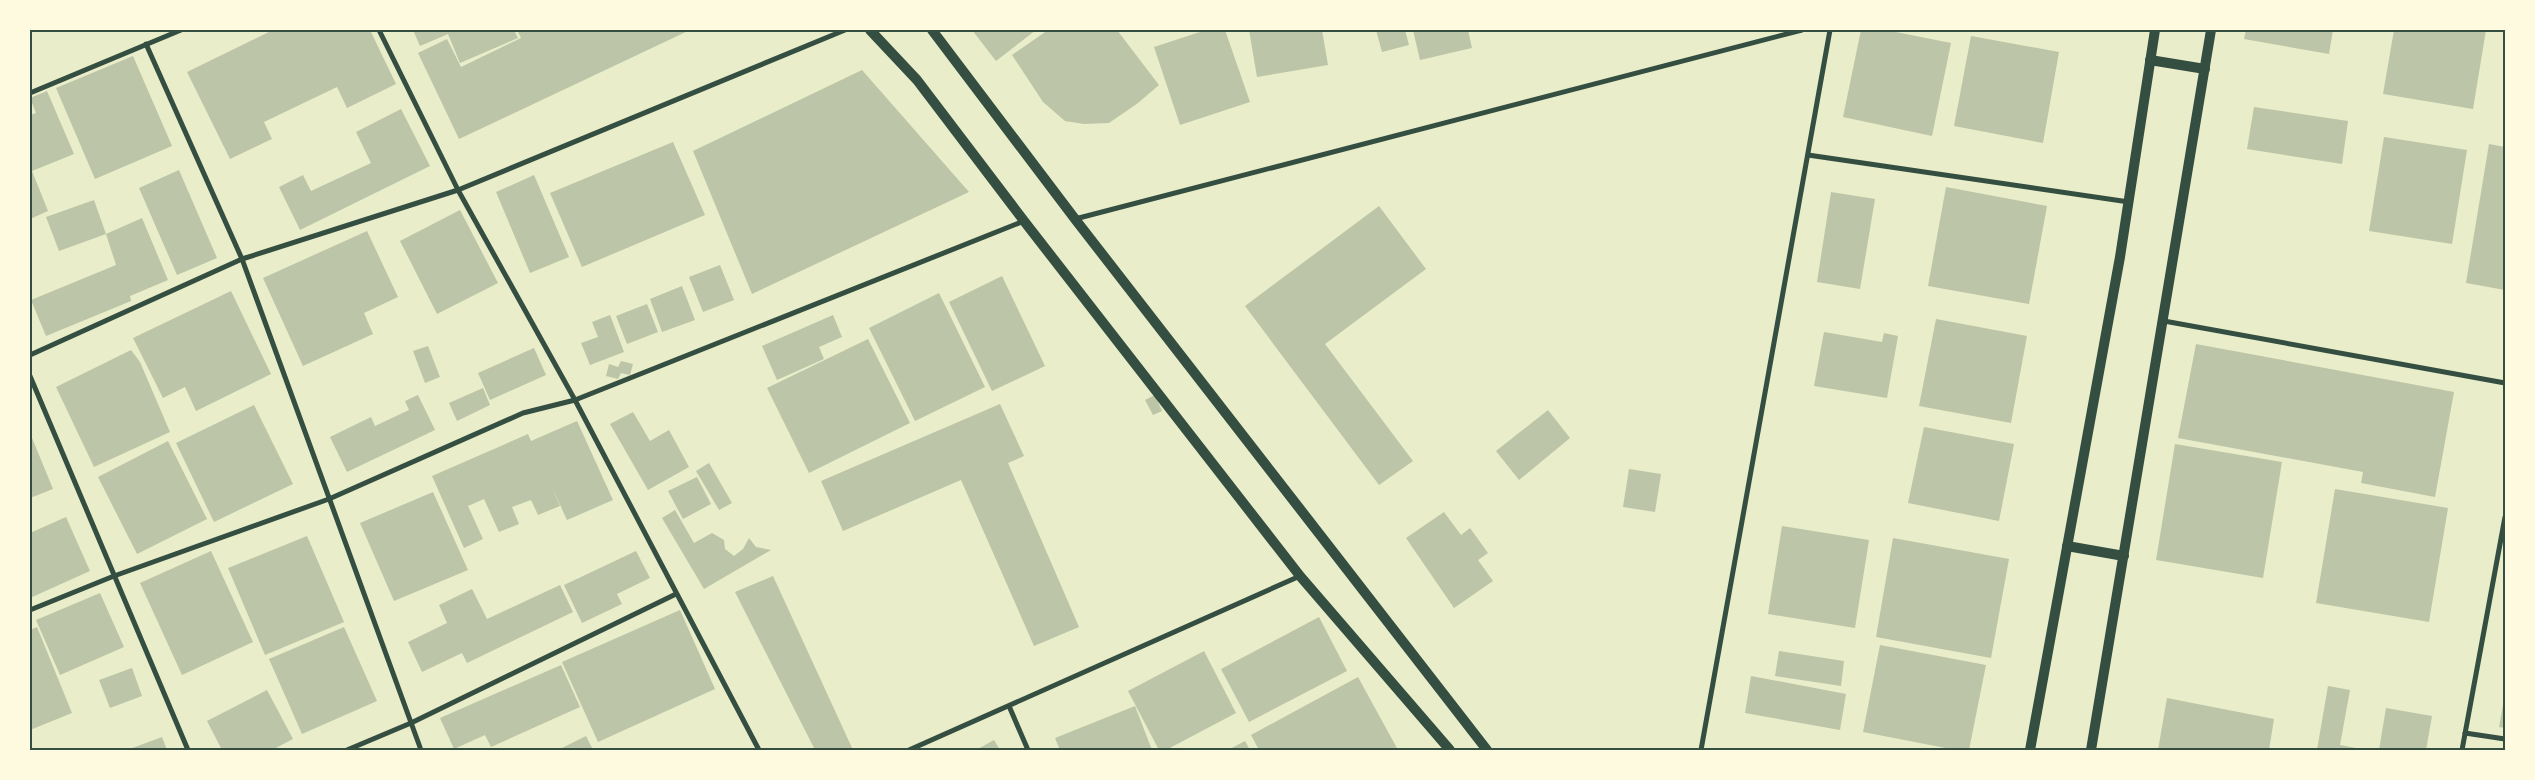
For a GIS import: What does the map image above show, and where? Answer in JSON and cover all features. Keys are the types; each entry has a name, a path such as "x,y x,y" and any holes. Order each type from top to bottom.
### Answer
{"main road":[{"path":"870,30 917,80 1300,576 1447,749"},
{"path":"932,30 1075,219 1487,750"},
{"path":"2030,750 2129,202 2155,30"},
{"path":"2091,750 2211,30"},
{"path":"2150,60 2204,68"},
{"path":"2067,546 2124,556"}],"street":[{"path":"30,93 181,30"},
{"path":"379,30 458,190 575,400 759,750"},
{"path":"30,355 242,259 458,190 845,30"},
{"path":"1075,219 1802,30"},
{"path":"1701,750 1830,30"},
{"path":"146,44 242,259 421,750"},
{"path":"1808,155 2129,202"},
{"path":"30,610 114,576 329,499 523,413 575,400 1024,221"},
{"path":"2164,321 2505,383"},
{"path":"30,376 188,750"},
{"path":"2462,750 2505,516"},
{"path":"909,750 1300,576"},
{"path":"347,750 411,723 676,594"},
{"path":"1009,706 1028,750"},
{"path":"2465,733 2505,739"}],"building":[{"path":"273,30 370,30 396,84 347,108 337,87 264,122 272,139 230,159 187,72"},
{"path":"413,30 514,30 518,38 460,63 448,34 420,46"},
{"path":"517,30 690,30 459,139 418,53 447,39 461,67 521,38"},
{"path":"972,30 1036,30 996,61"},
{"path":"1048,30 1117,30 1159,85 1138,103 1109,123 1084,124 1065,121 1043,102 1012,55"},
{"path":"1206,30 1225,30 1250,102 1180,125 1154,47"},
{"path":"1249,30 1322,30 1328,65 1257,77"},
{"path":"1376,30 1405,30 1409,45 1382,52"},
{"path":"1413,30 1468,30 1472,48 1420,60"},
{"path":"1861,30 1886,30 1951,43 1932,136 1843,117"},
{"path":"2246,30 2333,30 2329,54 2244,39"},
{"path":"2394,30 2486,30 2473,109 2383,94"},
{"path":"1971,36 2059,52 2043,143 1954,126"},
{"path":"133,56 172,146 95,179 56,88"},
{"path":"862,70 969,192 752,294 693,151"},
{"path":"47,91 74,154 32,171 48,211 30,219 30,115 36,113 30,98"},
{"path":"2254,107 2348,121 2342,164 2247,149"},
{"path":"401,109 430,166 300,230 279,187 303,175 311,191 371,163 356,132"},
{"path":"2384,137 2467,150 2452,244 2369,231"},
{"path":"673,142 705,215 582,267 550,193"},
{"path":"2489,144 2505,147 2505,290 2466,283"},
{"path":"179,170 217,258 177,275 139,188"},
{"path":"534,175 569,257 530,273 496,192"},
{"path":"1946,187 2047,206 2029,304 1928,286"},
{"path":"1831,192 1875,199 1860,289 1817,282"},
{"path":"94,200 106,234 59,251 46,217"},
{"path":"1379,206 1426,269 1325,344 1413,461 1379,485 1245,306"},
{"path":"460,210 498,283 437,314 400,241"},
{"path":"142,218 168,280 130,296 131,301 46,336 31,300 116,265 106,234"},
{"path":"367,231 398,297 364,313 373,334 303,366 263,278"},
{"path":"720,265 734,300 703,312 689,277"},
{"path":"1002,276 1045,366 992,391 949,302"},
{"path":"682,286 695,320 662,332 650,299"},
{"path":"231,291 271,374 196,411 185,387 163,398 133,338"},
{"path":"939,293 985,387 915,421 869,328"},
{"path":"647,304 658,332 627,344 616,316"},
{"path":"610,315 624,352 590,365 581,343 598,337 592,322"},
{"path":"833,315 842,337 819,347 824,359 777,380 762,346"},
{"path":"1936,319 2027,336 2011,423 1919,406"},
{"path":"1824,332 1882,342 1884,333 1898,336 1887,398 1814,386"},
{"path":"868,339 910,423 809,473 767,388"},
{"path":"2196,344 2454,392 2435,497 2361,483 2363,472 2178,438"},
{"path":"428,346 440,377 425,383 413,351"},
{"path":"534,348 546,375 490,400 478,373"},
{"path":"131,350 140,362 170,432 94,467 56,387"},
{"path":"621,361 633,364 630,375 621,373 618,379 606,376 609,364 618,367"},
{"path":"483,388 490,405 457,421 449,403"},
{"path":"418,395 435,430 347,472 330,437 371,417 375,426 409,410 405,401"},
{"path":"1155,395 1162,411 1153,415 1145,400"},
{"path":"1000,404 1024,456 1008,463 1079,627 1034,646 961,480 843,531 821,481"},
{"path":"254,405 293,484 214,522 176,443"},
{"path":"1548,410 1570,438 1519,480 1496,451"},
{"path":"633,412 650,441 669,430 689,467 648,490 610,424"},
{"path":"577,421 613,500 567,520 551,485 560,506 538,515 531,500 512,507 519,524 499,532 484,499 468,506 483,539 464,548 432,476 528,434 531,441"},
{"path":"1924,427 2014,444 1999,521 1908,503"},
{"path":"30,433 53,489 30,498"},
{"path":"168,441 207,519 137,554 98,477"},
{"path":"2175,444 2282,462 2263,578 2156,560"},
{"path":"709,463 732,503 719,510 696,471"},
{"path":"1629,469 1661,474 1655,512 1623,507"},
{"path":"697,477 711,504 683,519 668,491"},
{"path":"2335,489 2448,508 2429,622 2316,603"},
{"path":"433,492 468,570 394,601 360,523"},
{"path":"675,510 694,543 712,533 724,540 725,549 734,556 743,549 749,538 756,547 771,550 704,589 662,518"},
{"path":"1444,512 1461,535 1470,528 1488,553 1478,560 1493,581 1454,608 1406,538"},
{"path":"66,517 90,571 30,598 30,533"},
{"path":"1782,526 1869,540 1855,628 1768,614"},
{"path":"307,536 344,622 265,655 228,568"},
{"path":"1893,538 2009,559 1991,658 1876,637"},
{"path":"211,551 253,642 182,675 140,583"},
{"path":"636,551 650,578 617,594 622,604 582,623 564,585"},
{"path":"773,576 853,750 815,750 735,592"},
{"path":"560,585 573,612 467,663 462,653 422,672 408,642 447,623 439,605 472,589 487,619"},
{"path":"100,593 124,647 60,675 36,620"},
{"path":"680,610 715,689 598,742 562,662"},
{"path":"1319,617 1347,671 1249,722 1221,669"},
{"path":"37,627 72,713 30,730 30,630"},
{"path":"344,627 377,701 302,734 269,659"},
{"path":"1880,645 1986,665 1969,750 1956,750 1863,732"},
{"path":"1204,651 1236,713 1166,750 1159,750 1128,691"},
{"path":"1779,651 1844,661 1841,686 1775,676"},
{"path":"561,665 580,707 491,747 485,735 454,749 440,718"},
{"path":"132,668 142,696 110,708 99,680"},
{"path":"1751,676 1846,694 1840,730 1745,713"},
{"path":"1358,677 1398,750 1259,750 1251,735"},
{"path":"2328,686 2350,690 2340,745 2366,750 2317,750"},
{"path":"267,690 293,739 272,750 222,750 207,721"},
{"path":"2167,698 2274,719 2269,750 2158,750"},
{"path":"2503,705 2505,705 2505,728 2499,727"},
{"path":"1135,706 1152,750 1060,750 1055,738"},
{"path":"2386,708 2432,716 2426,750 2379,750"},
{"path":"586,736 593,750 558,750"},
{"path":"162,737 167,750 127,750"},
{"path":"994,740 1000,750 976,750"},
{"path":"1245,741 1250,750 1228,750"}]}
